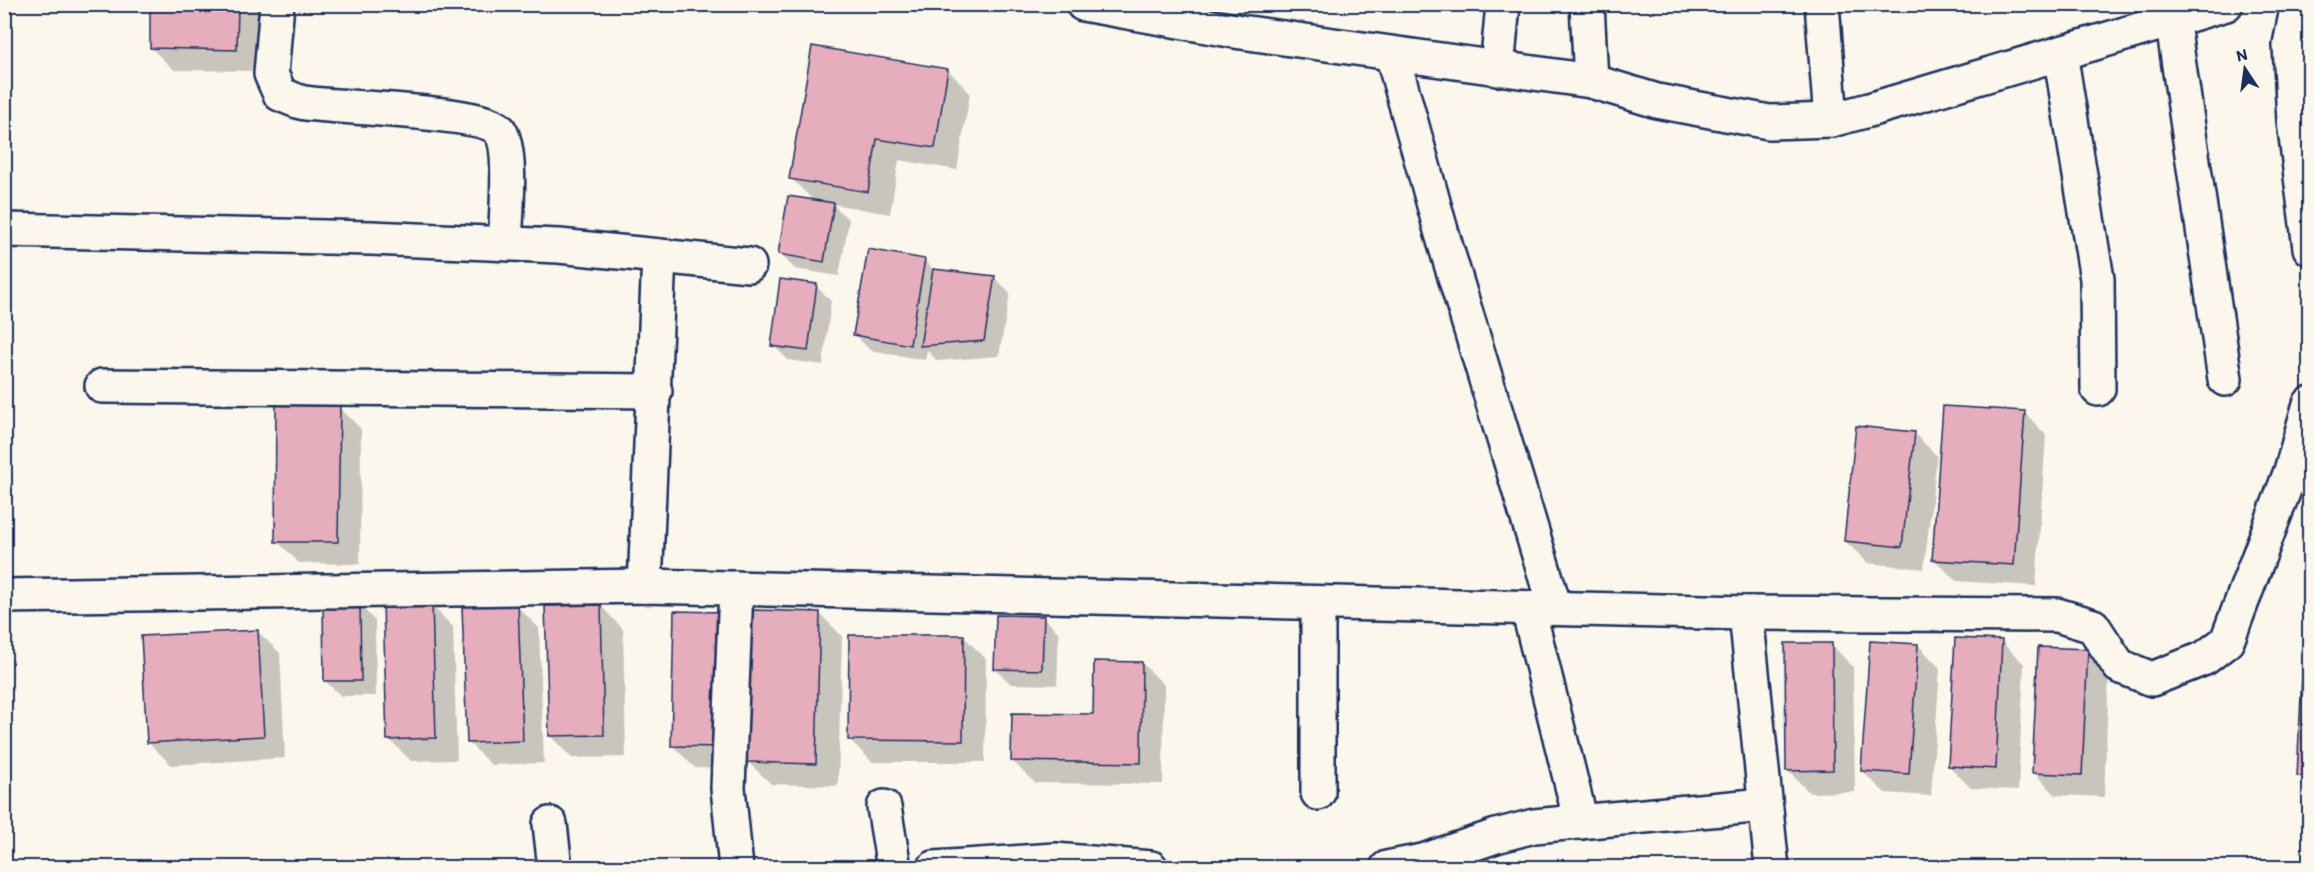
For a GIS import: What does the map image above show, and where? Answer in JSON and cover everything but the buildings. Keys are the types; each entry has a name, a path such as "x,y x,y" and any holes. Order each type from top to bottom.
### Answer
{"street":[{"path":"277,4 271,75 279,94 303,103 484,121 500,131 507,153 505,243"},
{"path":"1083,4 1213,16 1392,54 1591,81 1657,101 1769,122 1831,120 1869,111 2060,53 2171,13 2226,4"},
{"path":"1497,69 1503,4"},
{"path":"1587,4 1591,81"},
{"path":"1822,4 1831,120"},
{"path":"2298,4 2290,45 2294,121 2310,248"},
{"path":"2171,13 2225,380"},
{"path":"2060,53 2097,279 2098,389"},
{"path":"1392,54 1542,608 1581,822"},
{"path":"4,230 505,243 559,246 749,265"},
{"path":"645,586 659,256"},
{"path":"102,386 655,391"},
{"path":"4,596 645,586 1746,613 2057,615 2093,626 2119,666 2152,679 2205,658 2227,641 2291,471 2310,404"},
{"path":"736,588 728,788 736,867"},
{"path":"1318,603 1318,793"},
{"path":"1746,613 1772,867"},
{"path":"1387,867 1423,861 1496,836 1534,826 1765,805"},
{"path":"884,807 894,867"},
{"path":"550,824 555,867"},
{"path":"934,867 1055,860 1151,867"}]}
